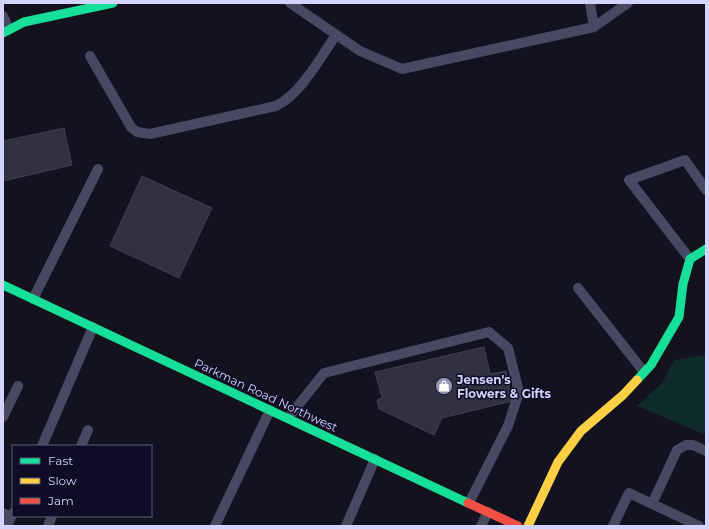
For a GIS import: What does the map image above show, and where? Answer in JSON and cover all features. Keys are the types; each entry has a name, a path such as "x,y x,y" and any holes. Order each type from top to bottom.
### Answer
{"main road":[{"path":"6,31 24,22 113,3"},
{"path":"528,526 558,462 581,431 623,395 651,365 679,317 683,284 690,259 706,249"},
{"name":"Parkman Road Northwest","path":"3,285 518,526"}],"lane":[{"path":"290,3 360,51 402,69 594,28 628,3"},
{"path":"590,3 594,28"},
{"path":"3,16 6,31"},
{"path":"90,56 131,127 137,132 150,134 276,106 297,90 336,35"},
{"path":"690,259 629,180 685,160 706,190"},
{"path":"33,299 98,169"},
{"path":"578,288 644,372"},
{"path":"42,445 94,327"},
{"path":"288,418 324,373 489,332 508,348 520,392 508,426 469,503"},
{"path":"3,417 18,386"},
{"path":"215,526 270,410"},
{"path":"81,445 88,430"},
{"path":"652,504 677,450 686,445 693,445 706,451"},
{"path":"346,526 375,459"},
{"path":"614,526 629,493 652,504 663,512 699,526"},
{"path":"481,526 488,512"}],"green space":[{"path":"706,355 706,435 637,406 662,383 674,360"}],"building":[{"path":"64,128 72,165 3,181 3,141"},
{"path":"142,176 212,208 179,278 110,246"},
{"name":"Jensen's Flowers & Gifts","path":"484,347 490,374 506,371 512,401 442,418 434,435 379,409 377,400 382,398 375,372"}],"traffic: fast":[{"path":"3,33 24,22 113,3"},
{"path":"637,380 651,365 679,317 683,284 690,259 706,249"},
{"path":"3,285 468,503"}],"traffic: slow":[{"path":"528,526 558,462 581,431 623,395 637,380"}],"traffic: jam":[{"path":"468,503 518,526"}],"place":[{"name":"Jensen's Flowers & Gifts","path":"444,386"}]}
